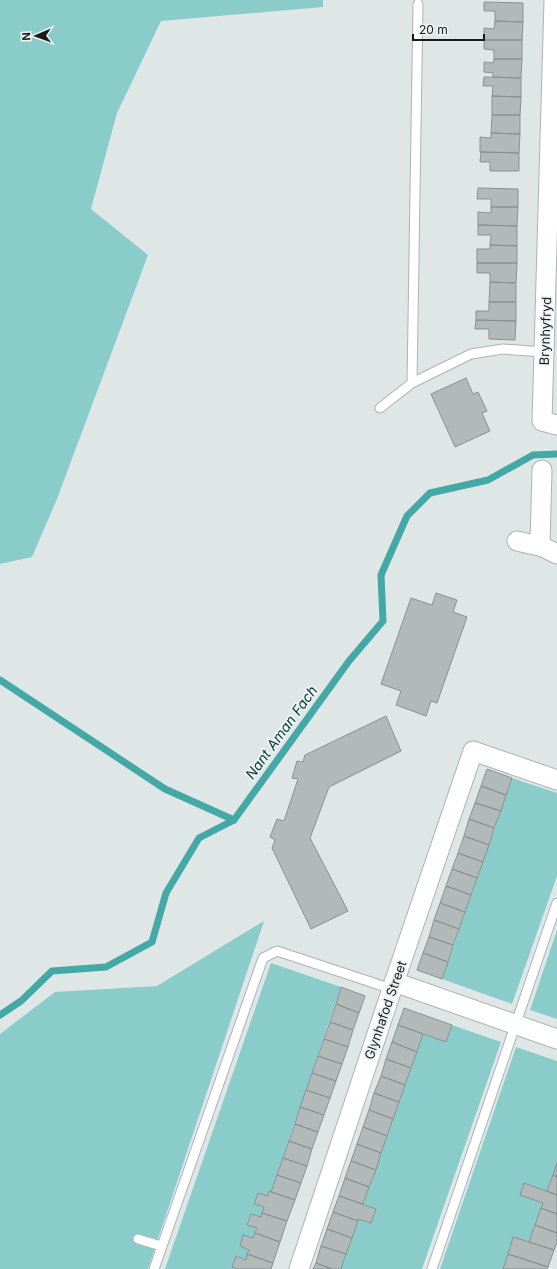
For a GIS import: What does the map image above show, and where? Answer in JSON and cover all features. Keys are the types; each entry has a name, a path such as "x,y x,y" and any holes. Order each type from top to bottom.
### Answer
{"street":[{"name":"Brynhyfryd","path":"549,423 544,352 554,0"},
{"path":"542,470 540,543 550,550"},
{"path":"517,541 550,550"},
{"name":"Glynhafod Street","path":"300,1269 393,986 473,751 557,780"},
{"path":"393,986 515,1024 557,1039"}],"lane":[{"path":"412,382 418,4"},
{"path":"380,408 412,382 471,354 503,349 544,352"},
{"path":"432,1269 557,903"},
{"path":"154,1269 263,958 277,951 393,986"},
{"path":"138,1239 161,1246"}],"shaded area":[{"path":"0,0 323,0 323,7 161,21 117,113 91,209 148,255 57,499 32,557 0,564"},
{"path":"512,778 557,793 557,876 512,1004 442,979"},
{"path":"264,921 148,1269 0,1269 0,1034 55,992 157,986"},
{"path":"557,930 557,1019 530,1010"},
{"path":"271,963 341,987 271,1192 269,1191 268,1196 258,1193 254,1204 264,1207 261,1217 251,1214 247,1225 257,1228 253,1238 243,1235 240,1246 249,1250 246,1260 236,1256 232,1267 237,1269 165,1269"},
{"path":"452,1025 501,1042 422,1269 341,1269 358,1219 371,1223 376,1209 363,1204 423,1034 446,1042"},
{"path":"516,1047 557,1061 557,1163 547,1191 524,1183 543,1203 529,1243 513,1237 504,1269 440,1269"}],"building":[{"path":"484,2 523,3 523,22 495,21 495,11 484,11"},
{"path":"495,21 523,22 522,40 484,40 484,28 494,29"},
{"path":"484,40 522,40 522,59 494,59 494,50 484,49"},
{"path":"494,59 522,59 521,78 493,77 493,73 484,72 484,62 493,63"},
{"path":"484,77 521,78 521,97 492,96 493,86 483,86"},
{"path":"492,96 521,97 520,115 492,115"},
{"path":"492,115 520,115 520,134 491,133"},
{"path":"491,133 520,134 519,153 480,152 480,137 491,138"},
{"path":"481,152 519,153 519,171 490,171 490,162 480,162"},
{"path":"478,188 518,189 518,207 491,207 491,199 477,199"},
{"path":"491,207 518,207 517,226 478,225 478,212 491,213"},
{"path":"478,225 517,226 517,246 490,245 491,235 478,235"},
{"path":"490,245 517,246 517,263 477,263 477,249 490,249"},
{"path":"477,263 517,263 516,283 490,282 490,273 477,273"},
{"path":"490,282 516,283 516,302 489,302"},
{"path":"489,302 516,302 516,321 476,320 476,311 489,311"},
{"path":"476,320 516,321 515,340 489,339 489,329 475,329"},
{"path":"466,378 473,394 478,392 487,411 482,413 490,431 455,447 431,394"},
{"path":"436,593 457,600 453,612 467,617 437,703 431,701 426,716 396,705 401,691 381,684 411,598 432,605"},
{"path":"386,716 401,751 329,787 310,838 348,911 311,929 272,848 275,840 270,837 277,819 284,821 298,779 292,778 297,761 303,762 305,755"},
{"path":"487,769 512,778 506,795 481,786"},
{"path":"481,786 506,795 501,811 475,803"},
{"path":"475,803 501,811 494,828 469,819"},
{"path":"469,819 494,828 489,845 464,836"},
{"path":"464,836 489,845 483,862 458,853"},
{"path":"458,853 483,862 477,878 452,869"},
{"path":"452,869 477,878 471,895 446,886"},
{"path":"446,886 471,895 465,912 440,903"},
{"path":"440,903 465,912 459,929 434,920"},
{"path":"434,920 459,929 453,945 429,937"},
{"path":"429,937 453,945 448,962 423,953"},
{"path":"423,953 448,962 442,979 417,970"},
{"path":"341,987 365,996 359,1013 336,1004"},
{"path":"336,1004 359,1013 353,1030 330,1022"},
{"path":"404,1008 452,1025 446,1042 398,1025"},
{"path":"330,1022 353,1030 348,1047 324,1039"},
{"path":"398,1025 423,1034 417,1052 392,1042"},
{"path":"324,1039 348,1047 342,1064 318,1056"},
{"path":"392,1042 417,1052 411,1068 386,1059"},
{"path":"318,1056 342,1064 336,1081 312,1073"},
{"path":"386,1059 411,1068 405,1085 381,1076"},
{"path":"312,1073 336,1081 330,1098 306,1090"},
{"path":"381,1076 405,1085 399,1102 374,1093"},
{"path":"306,1090 330,1098 324,1115 300,1107"},
{"path":"374,1093 399,1102 393,1119 369,1110"},
{"path":"300,1107 324,1115 318,1132 295,1124"},
{"path":"369,1110 393,1119 387,1136 363,1127"},
{"path":"295,1124 318,1132 312,1149 289,1141"},
{"path":"363,1127 387,1136 381,1153 357,1144"},
{"path":"289,1141 312,1149 307,1166 283,1158"},
{"path":"357,1144 381,1153 376,1170 351,1161"},
{"path":"283,1158 307,1166 301,1183 277,1175"},
{"path":"351,1161 376,1170 369,1187 345,1178"},
{"path":"557,1163 557,1177 553,1175"},
{"path":"277,1175 301,1183 295,1200 271,1192"},
{"path":"553,1175 557,1177 557,1195 547,1191"},
{"path":"345,1178 369,1187 363,1204 339,1196"},
{"path":"524,1183 557,1195 557,1214 541,1208 543,1203 520,1195"},
{"path":"269,1191 295,1200 287,1221 262,1213 264,1207 254,1204 258,1193 268,1196"},
{"path":"339,1196 376,1209 371,1223 358,1219 358,1221 333,1212"},
{"path":"541,1208 557,1214 557,1233 535,1225"},
{"path":"333,1212 358,1221 352,1238 327,1229"},
{"path":"262,1213 287,1221 280,1242 255,1233 257,1228 247,1225 251,1214 261,1217"},
{"path":"535,1225 557,1233 557,1242 554,1250 529,1242"},
{"path":"327,1229 352,1238 346,1254 321,1246"},
{"path":"255,1233 280,1242 273,1263 247,1254 249,1250 240,1246 243,1235 253,1238"},
{"path":"513,1237 554,1250 548,1267 508,1254"},
{"path":"321,1246 346,1254 341,1269 332,1269 316,1263"},
{"path":"247,1254 273,1263 271,1269 237,1269 232,1267 236,1256 246,1260"},
{"path":"508,1254 548,1267 547,1269 503,1269"},
{"path":"316,1263 332,1269 313,1269"}],"waterway":[{"name":"Nant Aman Fach","path":"0,1015 21,1001 52,971 106,967 152,942 166,893 199,838 234,820 349,661 383,621 381,575 407,516 430,493 488,480 533,455 557,454"},
{"path":"0,680 165,789 234,820"}]}
